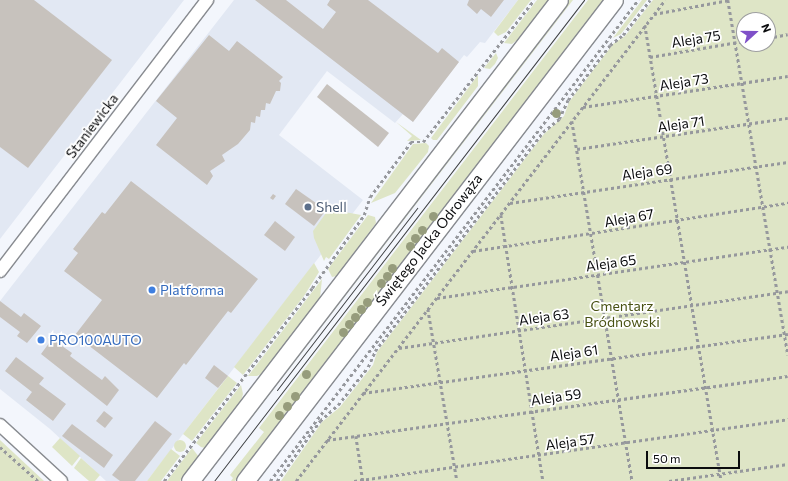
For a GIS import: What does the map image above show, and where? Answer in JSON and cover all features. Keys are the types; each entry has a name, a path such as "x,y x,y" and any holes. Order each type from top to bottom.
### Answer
{"main road":[{"path":"190,481 559,0"},
{"name":"Świętego Jacka Odrowąża","path":"245,481 614,0"}],"street":[{"name":"Staniewicka","path":"0,271 207,0"},
{"path":"0,425 61,481"}],"path":[{"path":"164,481 312,288 364,215 370,197 411,142 423,142 534,0"},
{"path":"270,481 638,0"},
{"path":"277,481 320,421 338,405 368,367 375,351 543,132 559,119 572,94 650,0"},
{"path":"296,481 665,0"},
{"path":"654,14 729,0 762,207 771,249 776,292 788,355"},
{"path":"646,24 662,137 721,481"},
{"path":"776,36 788,34"},
{"name":"Aleja 75","path":"650,57 735,43"},
{"name":"Aleja 73","path":"583,107 788,76"},
{"name":"Aleja 71","path":"577,149 788,118"},
{"path":"572,121 632,481"},
{"name":"Aleja 69","path":"510,203 788,162"},
{"name":"Aleja 67","path":"473,251 590,235 788,203"},
{"path":"501,214 543,481"},
{"name":"Aleja 65","path":"436,298 788,247"},
{"name":"Aleja 63","path":"398,348 434,344 788,291"},
{"path":"428,309 457,481"},
{"name":"Aleja 61","path":"363,393 788,334"},
{"name":"Aleja 59","path":"327,440 618,398 788,376"},
{"name":"Aleja 57","path":"354,481 626,444 788,419"},
{"path":"356,436 363,480"},
{"path":"0,447 38,481"},
{"path":"669,481 720,475 788,464"}],"shaded area":[{"path":"0,0 184,0 0,239"},
{"path":"234,0 518,0 485,43 480,42 467,57 464,55 413,122 403,114 395,123 327,71 279,135 363,200 147,481 106,481 50,429 0,389 0,301"}],"green space":[{"path":"518,0 531,0 506,32 498,36 494,32"},
{"path":"537,0 549,0 517,40 512,44 504,43"},
{"path":"568,0 573,0 250,420 246,417"},
{"path":"588,0 605,0 235,481 231,481 233,478 230,475 264,432 259,428"},
{"path":"642,0 647,0 621,34 613,38"},
{"name":"Cmentarz Bródnowski","path":"653,0 788,0 788,481 281,481 322,422 340,407 373,365 377,352 544,134 564,116 569,102 613,44 625,36"},
{"path":"496,53 498,58 495,64 490,69 484,68"},
{"path":"478,75 478,86 437,140 433,140 431,138"},
{"path":"396,122 421,140 407,141 412,136"},
{"path":"426,143 429,146 428,152 395,193 371,203 413,144"},
{"path":"334,210 361,215 329,259 326,257 324,261 314,238 313,231 326,213"},
{"path":"368,215 375,217 376,223 337,276 332,277 328,269"},
{"path":"314,263 319,272 304,296 243,375 234,367"},
{"path":"322,279 320,298 263,373 257,376 248,376"},
{"path":"228,376 237,383 192,441 183,434"},
{"path":"241,385 243,394 241,401 205,448 201,447 196,443"},
{"path":"60,438 80,456 72,466 52,447"},
{"path":"0,440 44,481 0,481"},
{"path":"180,440 184,442 186,446 184,450 180,452 176,450 174,446 176,442"},
{"path":"192,448 199,457 180,481 167,481"},
{"path":"171,449 180,456 161,481 147,481"},
{"path":"81,458 100,475 95,481 89,481 74,468"}],"building":[{"path":"0,0 34,0 112,60 28,168 0,147"},
{"path":"255,0 286,0 323,29 336,12 327,5 330,0 368,0 438,53 442,48 459,62 413,122"},
{"path":"469,0 504,0 491,17 481,9 477,14 467,5"},
{"path":"209,35 229,51 237,41 283,77 279,81 281,83 280,91 276,91 270,104 266,103 265,110 261,110 260,117 256,116 255,123 251,122 250,130 238,144 222,155 225,161 210,171 213,176 207,185 156,145 177,118 156,101"},
{"path":"327,84 389,133 378,147 317,97"},
{"path":"131,181 258,279 231,313 228,311 186,365 184,363 157,398 75,335 102,300 64,271 78,253 73,249 102,212 105,214"},
{"path":"296,189 326,210 314,226 285,204"},
{"path":"273,194 276,196 273,200 270,198"},
{"path":"275,221 295,237 285,251 264,235"},
{"path":"0,301 21,317 24,313 41,326 27,343 17,336 20,332 0,317"},
{"path":"52,339 72,353 70,356 102,380 105,376 119,390 107,406 41,354"},
{"path":"16,357 44,378 39,384 66,404 53,421 26,400 32,392 5,371"},
{"path":"214,365 228,376 218,388 205,378"},
{"path":"104,411 113,418 105,428 96,421"},
{"path":"155,421 172,434 135,481 120,481 112,475"},
{"path":"72,424 113,455 104,468 62,436"}],"tram line":[{"path":"214,481 584,0"},
{"path":"277,390 417,208"}],"place":[{"name":"Shell","path":"308,207"},
{"name":"Platforma","path":"152,290"},
{"name":"PRO100AUTO","path":"41,340"}]}
